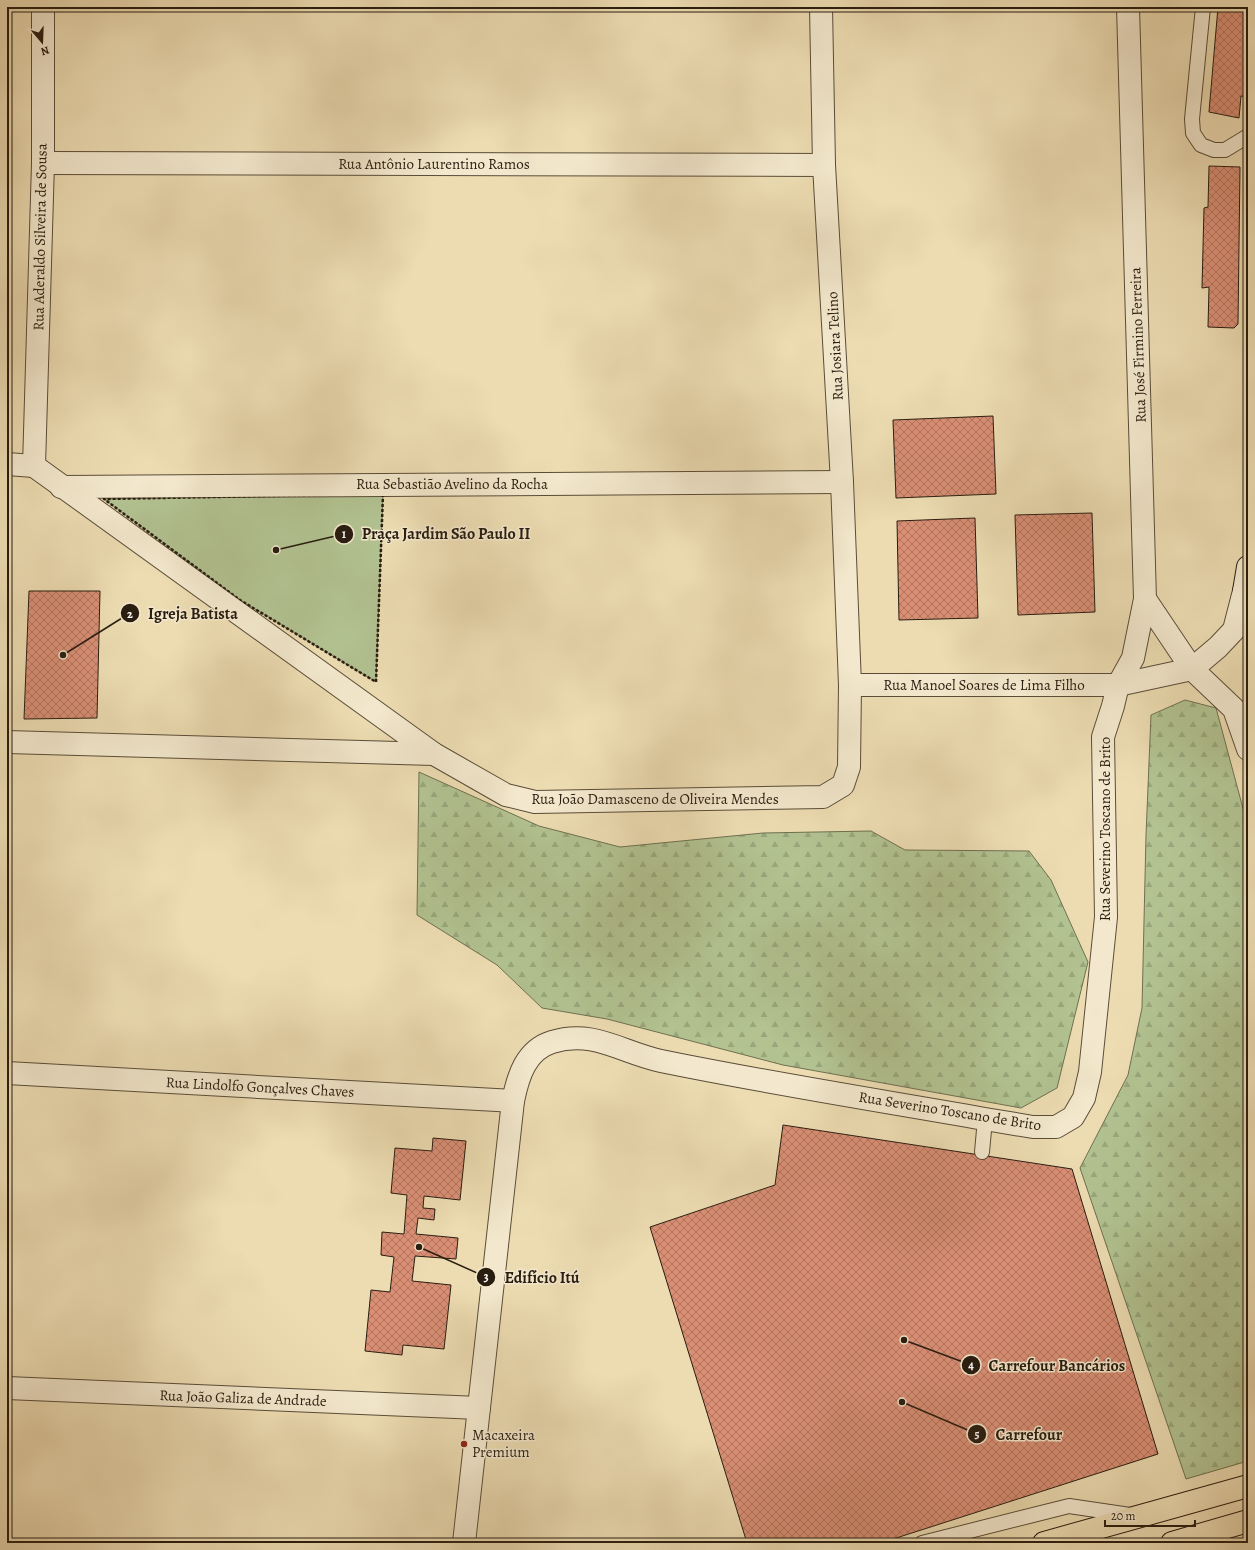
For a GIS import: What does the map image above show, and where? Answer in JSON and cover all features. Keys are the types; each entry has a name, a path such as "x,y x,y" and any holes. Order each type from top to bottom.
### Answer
{"main road":[{"path":"1044,1543 1248,1486"},
{"path":"1172,1543 1248,1521"}],"street":[{"name":"Rua Aderaldo Silveira de Sousa","path":"34,466 43,163 43,7"},
{"name":"Rua Josiara Telino","path":"821,7 824,165 842,482 850,685"},
{"name":"Rua José Firmino Ferreira","path":"1128,7 1145,599"},
{"name":"Rua Antônio Laurentino Ramos","path":"43,163 824,165"},
{"path":"7,464 34,466"},
{"name":"Rua João Damasceno de Oliveira Mendes","path":"34,466 434,754 506,796 535,802 823,797 843,785 849,767 850,685"},
{"name":"Rua Sebastião Avelino da Rocha","path":"61,486 842,482"},
{"path":"1192,669 1218,647 1234,630 1246,601 1248,567"},
{"path":"1145,599 1192,669 1234,709 1248,749"},
{"path":"1118,685 1133,658 1145,599"},
{"name":"Rua Manoel Soares de Lima Filho","path":"850,685 1118,685 1192,669"},
{"name":"Rua Severino Toscano de Brito","path":"513,1101 521,1072 528,1059 537,1048 552,1042 570,1038 586,1038 602,1041 658,1060 1033,1127 1056,1127 1073,1117 1084,1098 1090,1072 1106,917 1103,737 1118,685"},
{"path":"7,742 434,754"},
{"name":"Rua Lindolfo Gonçalves Chaves","path":"7,1072 513,1101"},
{"path":"464,1543 513,1101"},
{"name":"Rua João Galiza de Andrade","path":"7,1388 479,1408"}],"lane":[{"path":"1203,7 1192,119 1193,133 1201,145 1214,150 1225,150 1248,136"},
{"path":"982,1152 985,1119"},
{"path":"922,1543 1069,1506 1138,1517"}],"path":[{"path":"383,494 376,682 240,600 104,500 383,494"}],"green space":[{"path":"383,494 376,682 240,600 104,499"},
{"path":"1185,700 1216,708 1248,827 1248,1461 1186,1479 1080,1168 1128,1075 1142,1008 1146,835 1151,715"},
{"path":"419,772 539,826 620,847 763,833 871,831 905,850 1029,851 1051,880 1088,962 1057,1088 1021,1108 783,1065 607,1019 542,1008 497,965 417,915"}],"building":[{"path":"1218,7 1248,7 1248,97 1241,96 1239,118 1209,112"},
{"path":"1209,166 1240,167 1238,324 1234,328 1208,327 1209,287 1202,288 1204,208 1208,207"},
{"path":"993,416 996,494 896,498 893,420"},
{"path":"1092,513 1095,612 1018,615 1015,515"},
{"path":"975,518 978,618 899,620 897,521"},
{"path":"29,591 100,591 97,718 24,719"},
{"path":"783,1125 1072,1169 1158,1454 890,1540 875,1543 747,1543 650,1227 775,1185"},
{"path":"433,1138 466,1141 460,1200 424,1196 423,1208 435,1209 434,1220 418,1218 416,1234 458,1238 456,1259 415,1256 412,1281 451,1285 444,1349 403,1345 402,1355 365,1351 371,1290 390,1292 394,1257 381,1255 382,1232 404,1234 407,1195 391,1193 395,1148 432,1151"}],"place":[{"name":"Praça Jardim São Paulo II","path":"276,550"},
{"name":"Igreja Batista","path":"63,655"},
{"name":"Edifício Itú","path":"419,1247"},
{"name":"Carrefour Bancários","path":"904,1340"},
{"name":"Carrefour","path":"902,1402"},
{"name":"Macaxeira Premium","path":"464,1444"}]}
